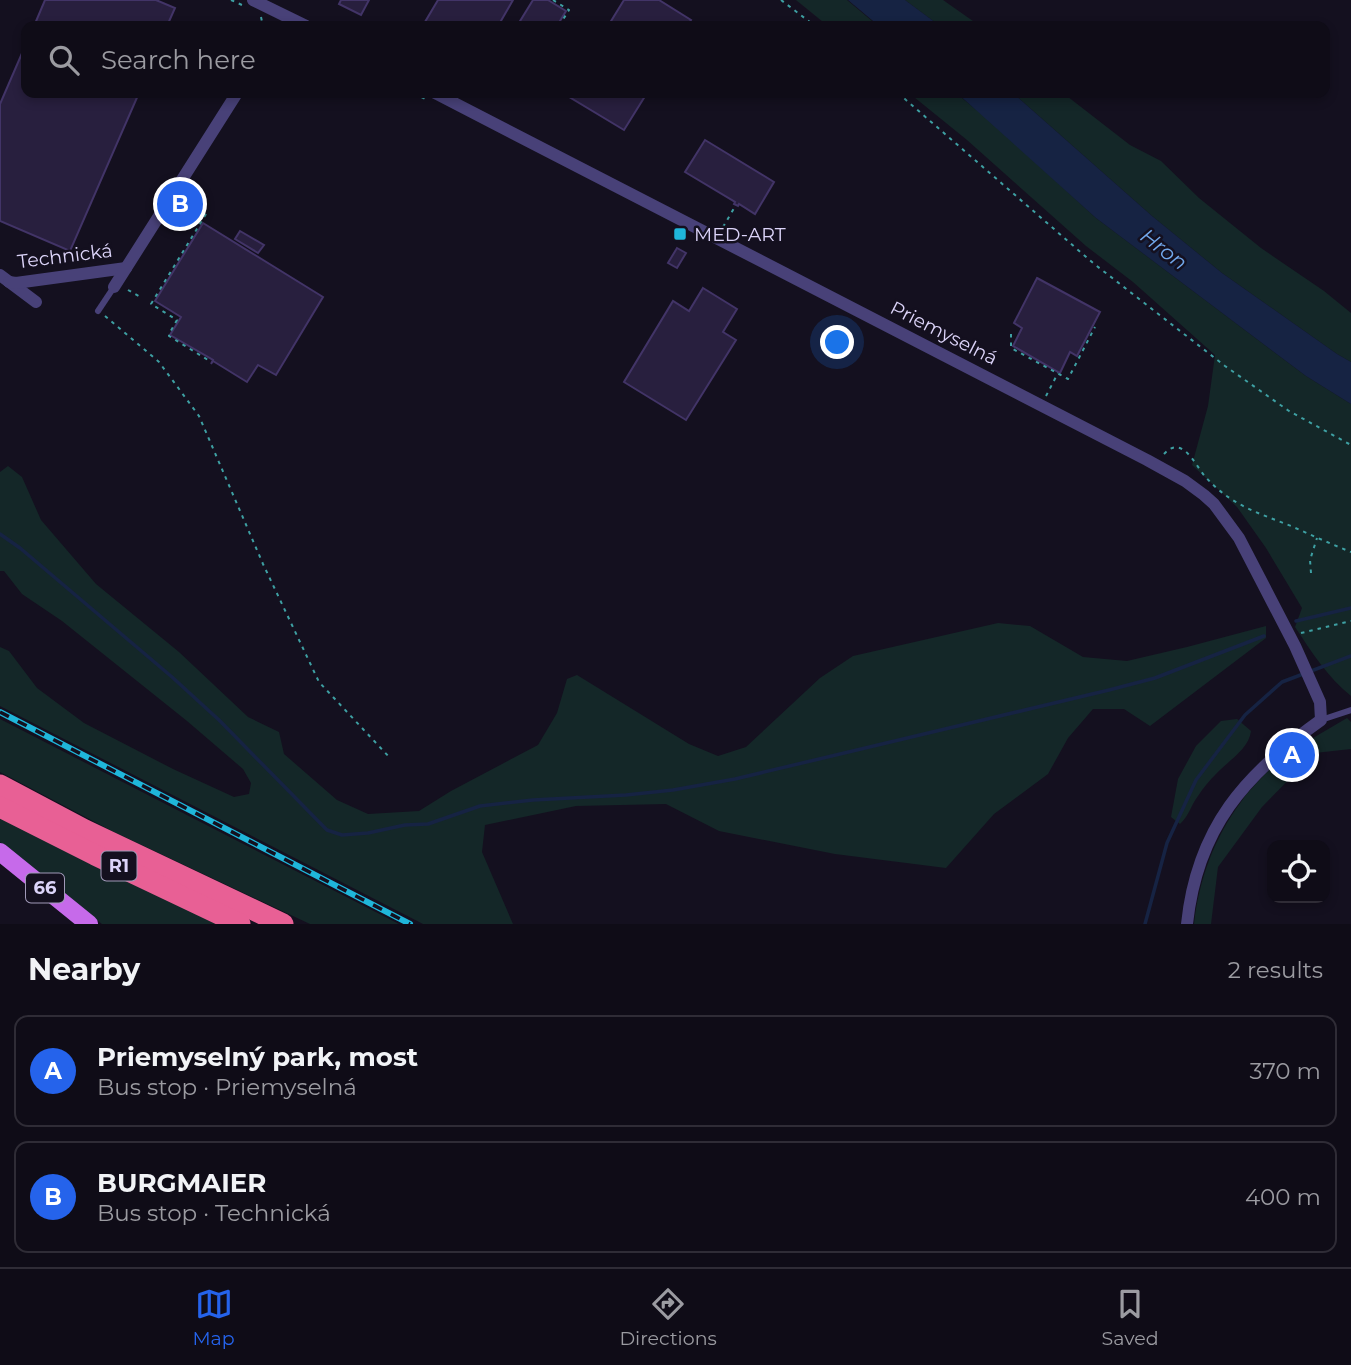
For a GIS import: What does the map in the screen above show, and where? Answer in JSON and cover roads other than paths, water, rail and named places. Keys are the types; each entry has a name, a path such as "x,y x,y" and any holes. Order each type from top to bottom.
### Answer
{"highway":[{"name":"R1","path":"0,785 85,830 283,924"},
{"name":"R1","path":"0,807 240,924"}],"main road":[{"name":"66","path":"0,852 89,924"}],"street":[{"path":"253,0 282,21"},
{"name":"Technická","path":"114,287 234,98"},
{"name":"Priemyselná","path":"445,98 1185,481 1214,503 1239,538 1296,640 1320,702 1321,720"},
{"name":"Technická","path":"5,279 16,284 126,268"},
{"name":"Technická","path":"5,279 36,302"},
{"path":"1186,924 1197,872 1225,812 1264,765 1321,720"}],"lane":[{"path":"99,311 114,287"},
{"path":"1321,720 1351,710"}],"water":[{"path":"848,0 905,0 933,21 873,21"},
{"name":"Hron","path":"963,98 1019,98 1152,216 1222,273 1351,362 1351,404 1306,376 1096,218"}],"waterway":[{"path":"0,534 172,677 219,720 327,830 342,835 428,824 480,806 626,795 735,779 1155,678 1264,636"},
{"path":"1296,621 1351,608"},
{"path":"1145,924 1167,843 1196,780 1245,715 1282,682 1351,656"}],"railway":[{"path":"0,712 410,924"}],"place":[{"name":"BURGMAIER","path":"180,204"},
{"name":"MED-ART","path":"680,234"},
{"name":"Priemyselný park, most","path":"1292,755"}]}
